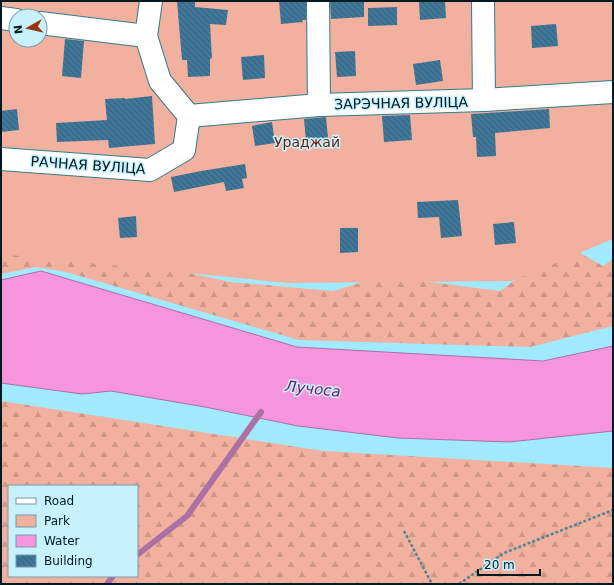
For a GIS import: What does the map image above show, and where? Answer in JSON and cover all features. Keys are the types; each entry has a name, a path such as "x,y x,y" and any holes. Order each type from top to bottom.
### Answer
{"lane":[{"path":"151,1 146,36 160,81 189,116"},
{"path":"318,1 319,105"},
{"path":"484,1 484,100"},
{"path":"48,24 146,36"},
{"name":"ЗАРЭЧНАЯ ВУЛІЦА","path":"189,116 319,105 484,100 613,92"},
{"name":"РАЧНАЯ ВУЛІЦА","path":"1,159 150,170 184,150 189,116"}],"path":[{"path":"459,584 504,553 613,510"},
{"path":"404,530 432,584"}],"green space":[{"name":"Ураджай","path":"1,1 613,1 613,239 512,281 287,283 1,254"},
{"path":"1,242 86,250 230,282 333,291 383,276 500,291 565,244 603,266 613,259 613,326 530,347 299,340 66,272 36,267 1,274"},
{"path":"1,401 323,451 613,468 613,584 1,584"}],"water":[{"name":"Лучоса","path":"41,271 297,347 543,361 613,346 613,431 509,442 398,438 298,426 205,407 111,391 82,394 1,383 1,280"}],"building":[{"path":"177,1 195,1 195,7 228,10 226,25 210,24 212,58 210,59 210,76 188,77 187,60 182,60"},
{"path":"279,1 306,1 306,20 302,20 303,22 281,24"},
{"path":"330,1 364,1 364,17 331,19"},
{"path":"419,1 445,1 446,18 420,20"},
{"path":"397,7 397,25 368,26 368,8"},
{"path":"556,24 558,46 532,48 531,26"},
{"path":"65,39 84,41 81,78 62,76"},
{"path":"355,51 356,76 337,77 335,52"},
{"path":"264,55 265,78 243,80 241,57"},
{"path":"440,60 443,81 416,85 413,64"},
{"path":"152,96 155,144 109,148 108,140 57,142 56,123 107,120 105,99 125,99"},
{"path":"17,109 19,130 1,132 1,111"},
{"path":"549,109 550,128 495,133 496,156 477,157 476,137 473,137 471,114"},
{"path":"410,115 412,140 384,142 382,116"},
{"path":"326,117 328,138 306,141 304,119"},
{"path":"272,122 275,143 255,146 252,126"},
{"path":"245,164 247,178 242,179 244,188 226,191 224,182 174,192 171,177"},
{"path":"458,200 462,236 441,238 439,217 418,218 417,202"},
{"path":"136,216 137,237 120,238 118,218"},
{"path":"514,222 516,243 495,245 493,224"},
{"path":"340,228 358,228 358,252 340,253"}],"waterway":[{"path":"138,554 187,516 261,412"},
{"path":"107,584 112,577"}]}
